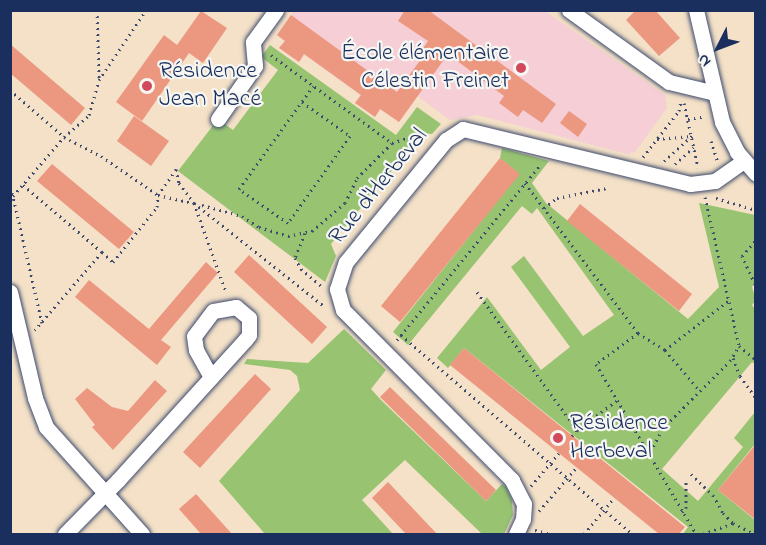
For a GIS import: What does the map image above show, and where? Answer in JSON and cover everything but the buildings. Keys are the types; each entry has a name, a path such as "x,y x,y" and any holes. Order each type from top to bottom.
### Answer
{"street":[{"path":"218,119 255,66 253,42 276,10"},
{"path":"569,10 669,82 715,93"},
{"path":"696,10 725,132 744,161 756,174"},
{"name":"Rue d'Herbeval","path":"340,303 338,279 346,262 446,140 457,131 470,128 680,182 702,183 724,176 744,161"},
{"path":"11,296 46,428 142,534"},
{"path":"340,303 384,356 503,470 520,492 524,519 516,534"},
{"path":"65,534 105,494 211,377 251,330 246,314 230,305 213,311 194,336 196,350 211,377"}],"path":[{"path":"13,196 64,136 89,115 99,80 97,10"},
{"path":"99,80 146,10"},
{"path":"253,42 392,143"},
{"path":"302,102 350,135 288,223 239,189 313,86"},
{"path":"10,90 64,136 101,156 158,195 242,216 259,227 288,236 305,232 333,216 345,203 357,178 392,143 415,135 446,140"},
{"path":"650,162 640,160 679,111 682,95 739,346 756,360"},
{"path":"704,116 707,126"},
{"path":"710,135 718,165 715,168"},
{"path":"657,139 692,136"},
{"path":"681,169 659,164 692,136"},
{"path":"671,167 694,147"},
{"path":"384,356 545,159"},
{"path":"22,185 113,262 157,207 158,195 176,169 179,183 194,203 230,305"},
{"path":"691,171 702,183 756,210"},
{"path":"525,183 638,333 665,350 699,390"},
{"path":"10,187 42,323"},
{"path":"544,208 557,198 607,188"},
{"path":"200,205 320,306 340,303"},
{"path":"305,232 295,258 302,270 340,303"},
{"path":"755,284 742,256 756,240"},
{"path":"23,345 102,252"},
{"path":"477,292 577,430"},
{"path":"665,350 728,301"},
{"path":"638,333 596,364 648,457 696,534"},
{"path":"401,335 566,480 632,534"},
{"path":"648,457 662,429 733,356 739,346"},
{"path":"733,356 740,376 756,398"},
{"path":"572,436 616,401"},
{"path":"520,492 532,486 559,453"},
{"path":"532,529 539,512 577,467"},
{"path":"691,474 713,495 733,524 755,534"},
{"path":"682,512 686,508 686,480"},
{"path":"584,534 614,498"},
{"path":"703,534 733,524"}],"shaded area":[{"name":"École élémentaire Célestin Freinet","path":"294,11 545,11 665,95 667,108 635,152 627,154 477,115 450,120 402,85 413,103 399,122 381,109 375,117 355,103 360,95 305,55 299,62 279,48 284,41 277,35"}],"green space":[{"path":"270,45 396,135 417,107 441,124 432,134 423,133 331,244 336,256 325,282 178,171 218,119 233,130 278,70 261,57"},
{"path":"502,148 549,161 532,183 546,203 688,319 719,287 699,203 755,215 755,283 752,287 756,300 752,305 755,309 755,364 752,362 662,469 698,501 743,447 734,438 755,412 755,444 718,490 755,520 755,534 683,534 688,527 464,348 448,368 437,358 487,297 541,370 570,347 511,267 524,256 583,336 614,315 537,208 532,214 522,206 408,345 393,332 519,174 500,158"},
{"path":"344,329 386,370 371,389 381,400 486,501 502,484 506,487 512,500 513,515 504,534 482,534 405,460 362,500 393,534 265,534 219,481 300,390 297,376 290,370 244,364 247,359 308,363"}],"place":[{"name":"École élémentaire Célestin Freinet","path":"521,68"},
{"name":"Résidence Jean Macé","path":"147,86"},
{"name":"Résidence Herbeval","path":"558,438"}]}
